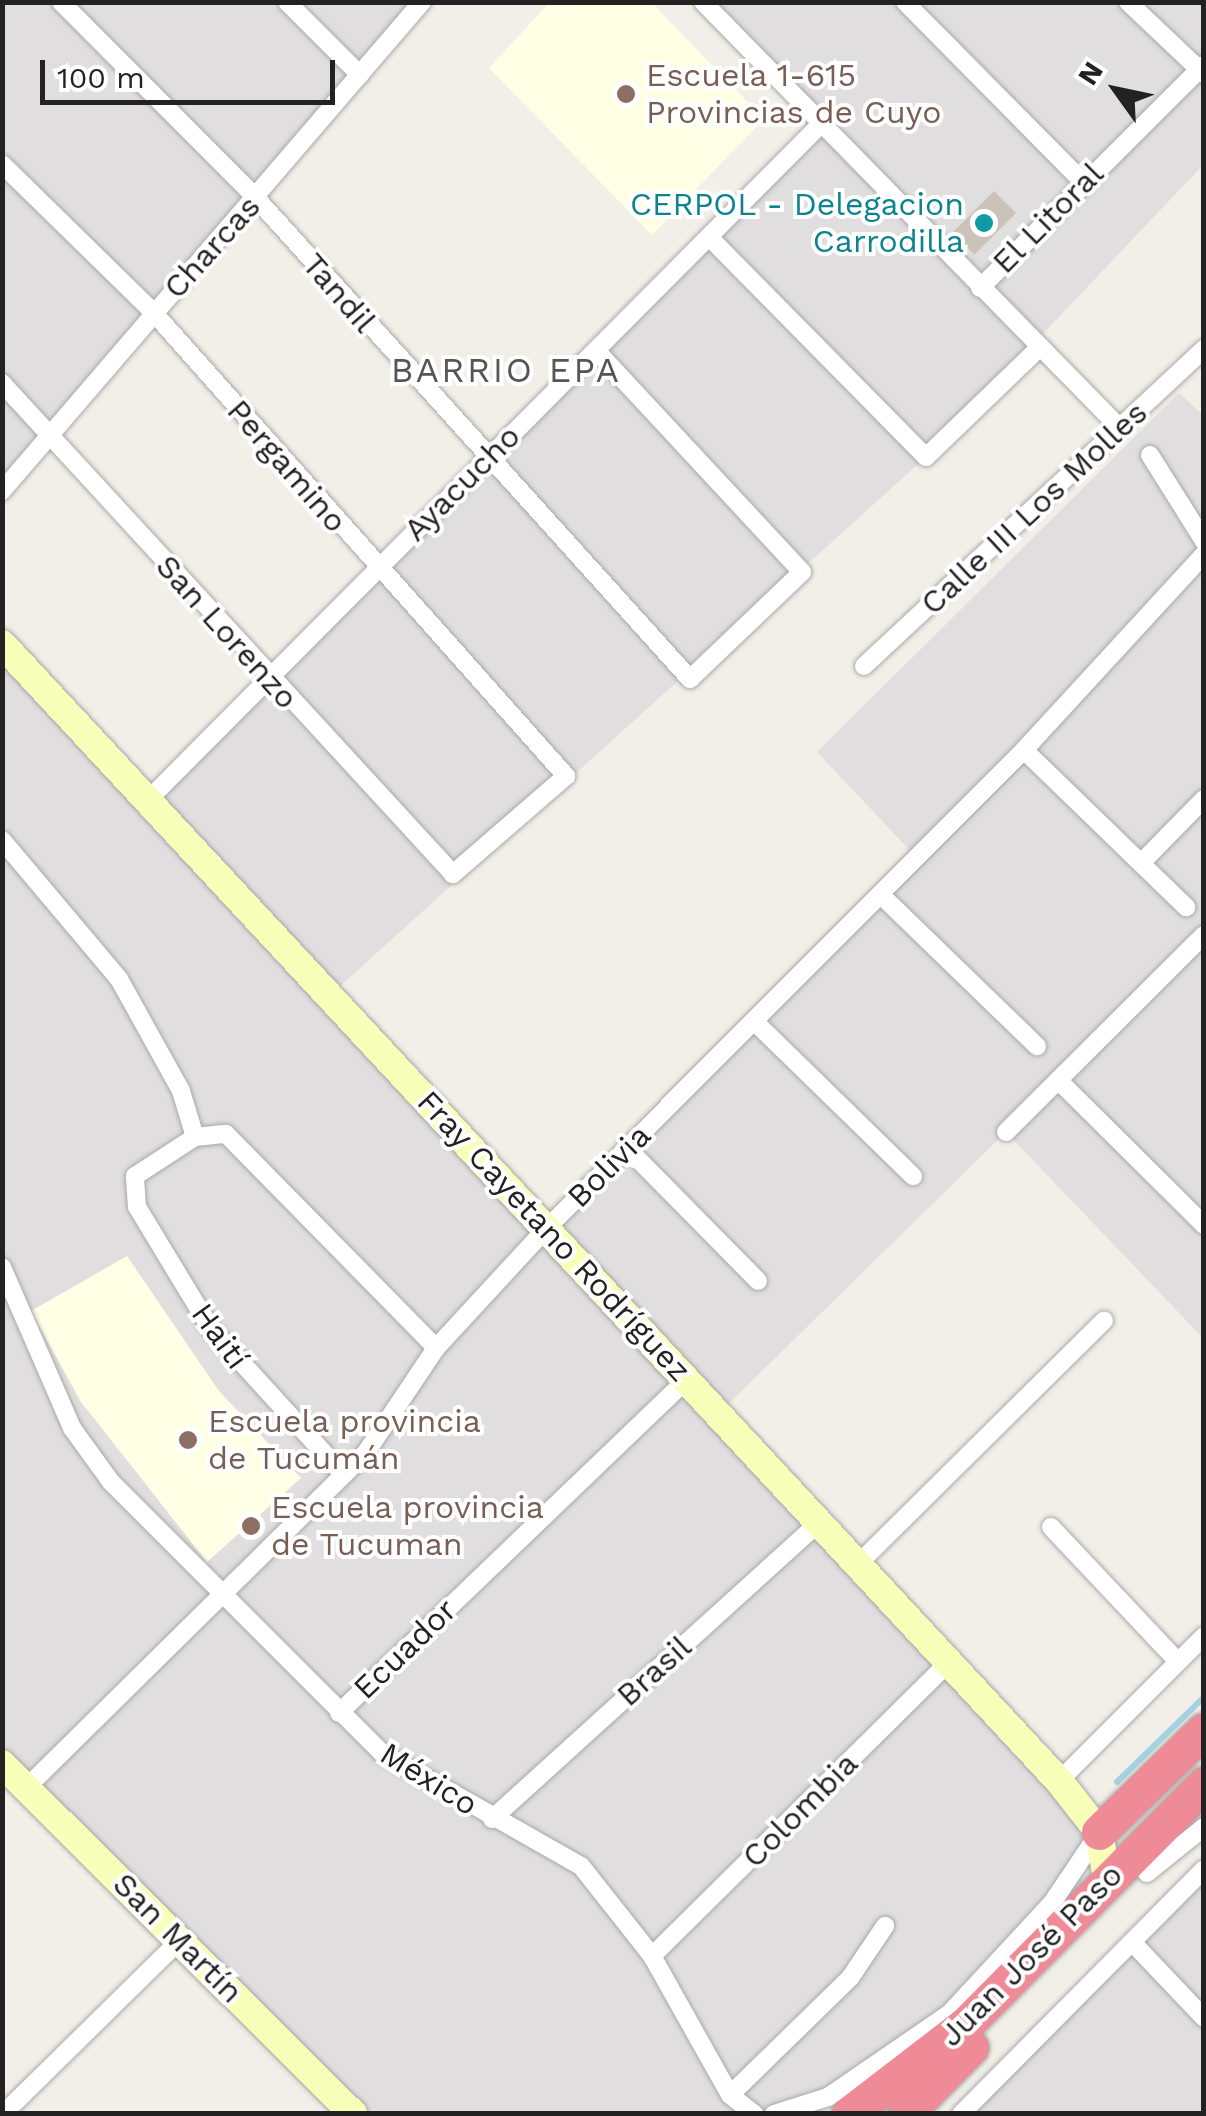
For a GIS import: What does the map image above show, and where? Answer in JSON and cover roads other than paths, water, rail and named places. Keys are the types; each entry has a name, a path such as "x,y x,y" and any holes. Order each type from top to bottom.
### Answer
{"highway":[{"path":"1099,1832 1204,1730"},
{"name":"Juan José Paso","path":"849,2114 966,2024 1204,1784"},
{"name":"Juan José Paso","path":"904,2114 1204,1816"}],"street":[{"name":"Tandil","path":"62,2 256,198 486,460 690,679 802,572 596,350"},
{"path":"287,2 360,75"},
{"name":"Charcas","path":"2,492 422,2"},
{"path":"703,2 1119,427"},
{"path":"905,2 1083,182"},
{"path":"1128,2 1202,70"},
{"name":"El Litoral","path":"980,288 1083,182 1202,70"},
{"name":"Ayacucho","path":"147,801 266,677 820,124"},
{"name":"Pergamino","path":"2,164 154,313 376,567 567,772 458,876"},
{"path":"709,237 926,457 1039,348"},
{"name":"Calle III Los Molles","path":"864,666 1204,350"},
{"name":"San Lorenzo","path":"2,383 52,434 266,677 458,876"},
{"path":"1150,455 1204,541"},
{"name":"Bolivia","path":"26,1787 343,1474 436,1348 546,1229 882,896 1024,750 1204,554"},
{"name":"Fray Cayetano Rodríguez","path":"2,644 688,1378 816,1524 1058,1781 1099,1832"},
{"path":"1024,750 1186,907"},
{"path":"1141,864 1204,800"},
{"path":"2,840 118,980 181,1091 195,1137 226,1134 436,1348"},
{"path":"882,896 1037,1046"},
{"path":"1006,1132 1204,935"},
{"path":"755,1022 913,1176"},
{"path":"1058,1080 1204,1225"},
{"name":"Haití","path":"195,1137 135,1176 137,1206 211,1329 343,1474"},
{"path":"626,1147 758,1281"},
{"name":"México","path":"2,1267 9,1296 72,1428 218,1598 382,1753 580,1866 652,1956 730,2095"},
{"path":"856,1566 1104,1321"},
{"name":"Ecuador","path":"340,1713 688,1378"},
{"name":"Brasil","path":"492,1819 816,1524"},
{"path":"1051,1527 1178,1662"},
{"path":"1058,1781 1204,1636"},
{"name":"Colombia","path":"652,1956 947,1664"},
{"name":"San Martín","path":"2,1764 353,2114"},
{"path":"1147,1873 1204,1827"},
{"path":"1099,1832 1108,1879"},
{"path":"774,2114 842,2088 950,2012 1052,1904 1099,1832"},
{"path":"961,2114 1204,1869"},
{"path":"754,2114 730,2095 850,1978 885,1926"},
{"path":"3,2114 180,1940"},
{"path":"1132,1942 1204,2018"}],"waterway":[{"path":"1117,1782 1204,1697"}],"place":[{"name":"Escuela 1-615 Provincias de Cuyo","path":"626,94"},
{"name":"CERPOL - Delegacion Carrodilla","path":"984,223"},
{"name":"Escuela provincia de Tucumán","path":"188,1440"},
{"name":"Escuela provincia de Tucuman","path":"251,1526"}],"district":[{"name":"BARRIO EPA","path":"506,370"}]}
